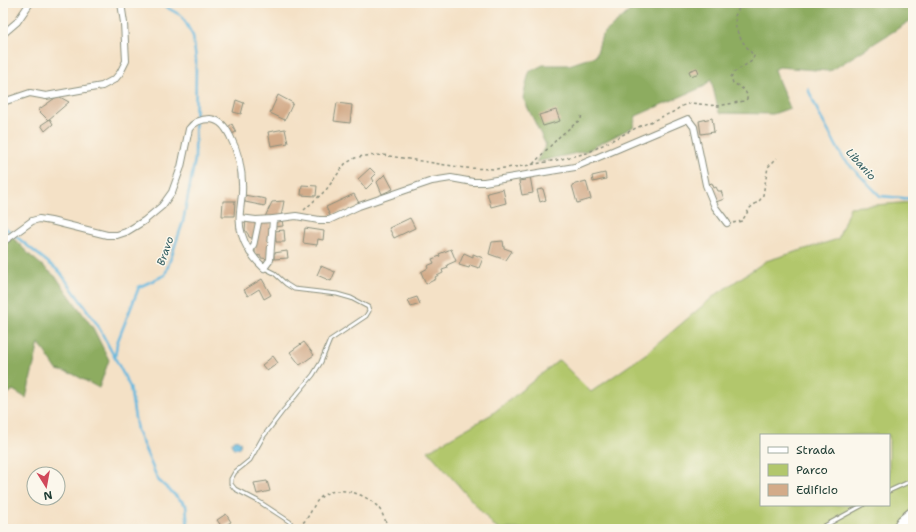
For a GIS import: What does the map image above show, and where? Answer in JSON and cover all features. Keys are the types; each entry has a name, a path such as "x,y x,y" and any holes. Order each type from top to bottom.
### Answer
{"main road":[{"path":"897,529 902,521 913,512"}],"street":[{"path":"3,34 17,22 30,3"},
{"path":"3,102 30,92 46,96 102,86 115,79 126,61 124,23 121,3"},
{"path":"3,242 32,221 39,219 107,235 117,235 126,232 144,221 162,206 172,192 181,167 189,129 196,123 211,119 222,124 233,140 240,161 242,178 240,218 242,235 250,253 264,268 270,260 273,219"},
{"path":"240,218 259,220 296,216 319,220 329,220 359,206 402,190 441,179 451,178 473,182 484,182 575,167 688,119 694,127 706,185 715,207 727,222"},
{"path":"250,253 254,244 259,220"}],"lane":[{"path":"264,268 274,273 294,289 337,294 350,298 368,307 369,311 366,316 330,340 314,375 282,412 250,460 235,472 231,479 230,484 235,489 258,501 284,518 294,528"},
{"path":"890,491 913,480"},
{"path":"819,529 861,506"}],"path":[{"path":"296,216 320,197 345,164 355,158 363,156 383,156 465,168 495,169 533,164 587,153 636,128 691,103 718,106 731,102 740,102 747,99 748,95 745,90 733,83 731,76 734,72 752,61 754,56 742,41 736,29 735,16 740,6"},
{"path":"533,164 560,136 581,119 582,113"},
{"path":"727,222 734,223 742,221 750,208 760,200 763,194 768,167 777,158"},
{"path":"294,528 300,525 307,518 318,500 325,494 340,490 357,494 376,505 380,510 384,521 392,529"}],"green space":[{"path":"639,3 913,3 913,19 832,70 828,71 779,67 774,70 790,108 773,114 719,113 711,79 705,86 636,116 633,127 586,151 536,162 546,145 523,98 529,72 543,65 569,65 596,56 602,35"},
{"path":"913,202 913,529 497,529 428,451 492,414 559,360 591,392 647,353 714,296 766,261 838,239 850,207"},
{"path":"11,236 32,257 56,277 93,328 109,360 99,388 73,374 57,370 39,343 26,398 13,390 3,398 3,242"}],"water":[{"path":"236,439 241,444 236,449 231,444"}],"building":[{"path":"697,68 699,73 691,76 689,71"},
{"path":"278,95 293,103 285,120 270,113"},
{"path":"58,96 69,102 48,120 38,110"},
{"path":"236,100 244,103 241,114 233,112"},
{"path":"337,103 352,105 350,123 334,121"},
{"path":"556,110 560,121 543,126 539,115"},
{"path":"712,118 714,132 701,134 699,121"},
{"path":"50,119 53,124 45,131 41,125"},
{"path":"232,124 236,132 232,134 228,127"},
{"path":"285,129 288,143 271,146 268,132"},
{"path":"370,168 376,174 372,178 374,181 366,189 358,179"},
{"path":"605,173 606,179 593,182 592,176"},
{"path":"385,174 393,189 382,194 377,182"},
{"path":"530,176 533,193 522,195 519,181 525,180 524,177"},
{"path":"586,181 591,199 577,203 572,185"},
{"path":"712,183 714,188 716,187 718,191 721,191 724,199 716,202 709,184"},
{"path":"302,185 317,186 316,196 301,195"},
{"path":"503,189 506,203 491,207 487,193"},
{"path":"543,189 546,200 540,202 537,190"},
{"path":"354,194 359,203 330,216 326,207"},
{"path":"244,195 266,199 265,206 245,202"},
{"path":"223,201 235,201 234,216 222,216"},
{"path":"284,201 281,217 265,217 272,202"},
{"path":"410,218 415,228 394,238 389,228"},
{"path":"246,220 257,222 254,239 249,237 245,230"},
{"path":"274,220 282,220 283,226 274,227"},
{"path":"260,221 271,222 269,259 261,258 261,256 255,255 255,245"},
{"path":"305,228 324,231 323,240 318,239 317,245 303,243"},
{"path":"284,230 285,242 276,242 275,231"},
{"path":"503,241 504,248 512,251 506,260 489,254 492,242"},
{"path":"451,249 456,261 447,265 448,268 442,270 443,273 435,277 436,279 426,284 421,272 428,268 427,266 434,263 432,259"},
{"path":"287,251 288,258 274,259 274,253"},
{"path":"464,253 473,257 473,254 483,258 479,268 470,265 469,268 459,265"},
{"path":"321,266 335,272 331,281 317,275"},
{"path":"262,279 271,295 264,299 259,289 248,296 244,290"},
{"path":"417,297 420,304 411,307 408,300"},
{"path":"304,342 314,355 300,365 290,352"},
{"path":"273,356 278,363 267,371 262,365"},
{"path":"267,481 270,491 257,494 254,483"},
{"path":"226,514 231,522 222,527 217,520"}],"waterway":[{"name":"Bravo","path":"159,3 182,16 193,36 196,60 195,159 183,222 165,275 139,287 117,343 115,358 130,387 137,430 158,480 186,505 188,529"},
{"name":"Libanio","path":"808,89 820,116 843,158 880,196 913,199"},
{"path":"3,226 60,272 97,324 115,358"}]}
